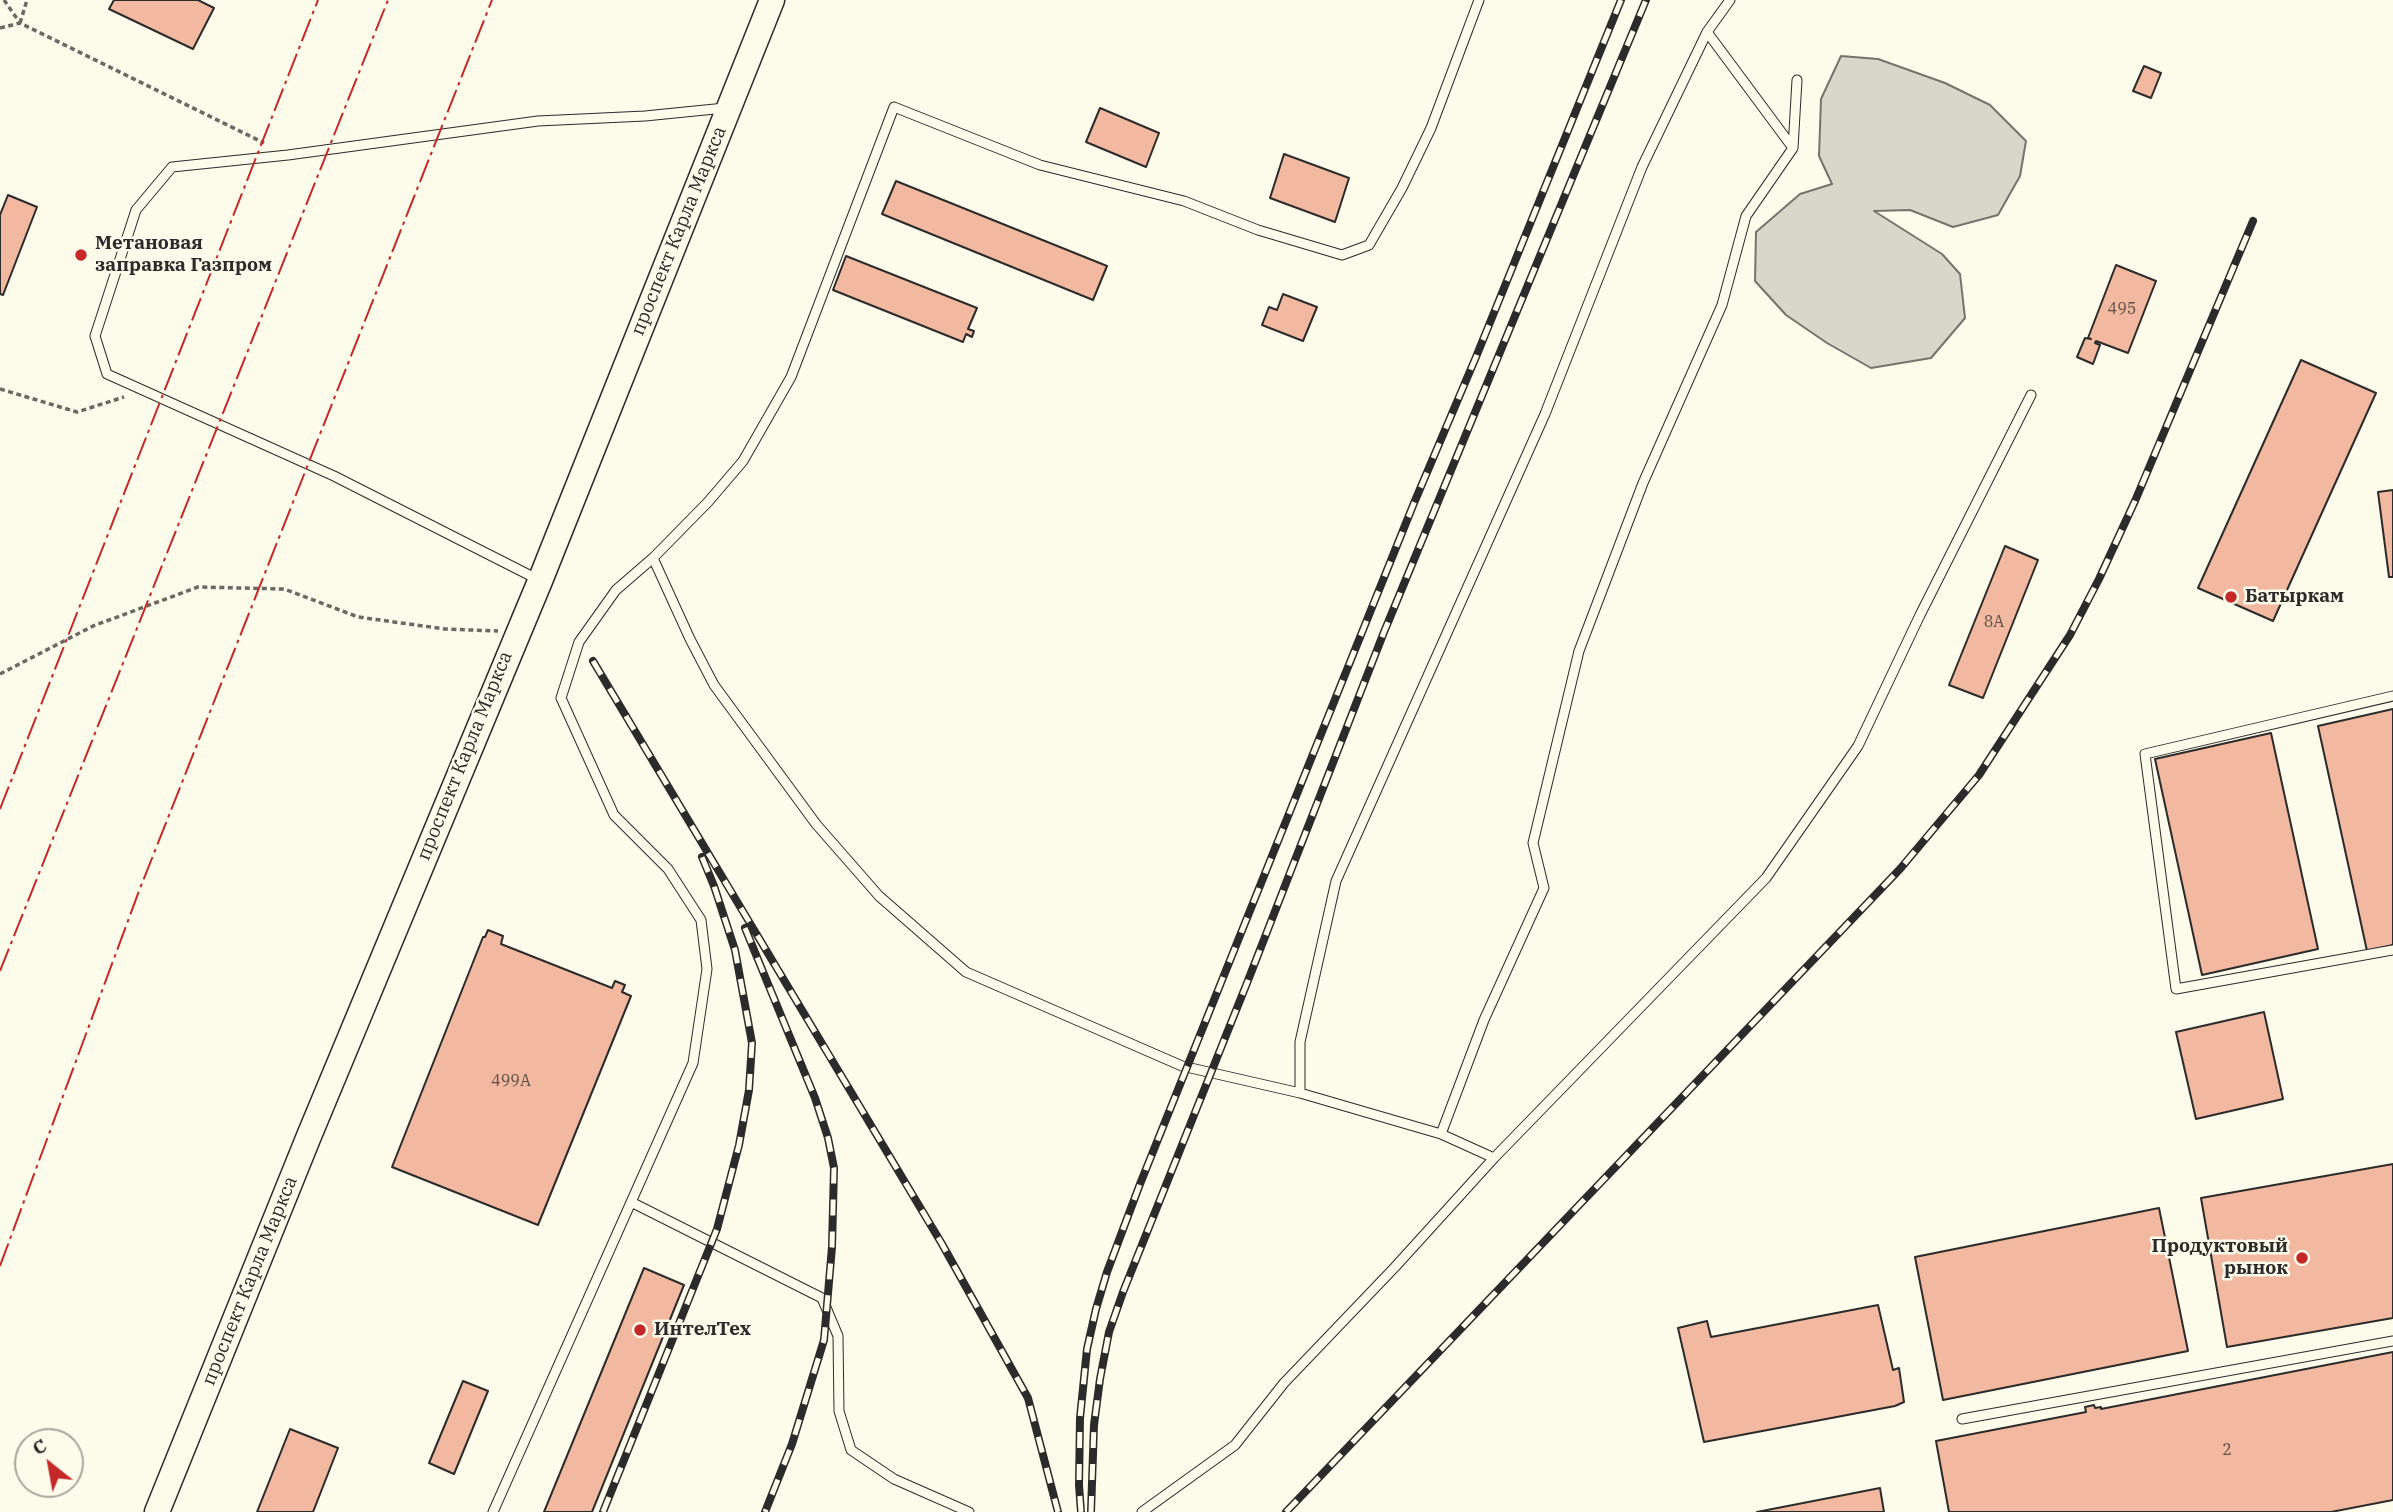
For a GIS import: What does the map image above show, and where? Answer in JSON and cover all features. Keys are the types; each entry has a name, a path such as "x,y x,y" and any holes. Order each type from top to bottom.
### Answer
{"main road":[{"name":"проспект Карла Маркса","path":"157,1512 309,1136 540,580 772,0"}],"lane":[{"path":"493,1512 693,1063 707,969 701,920 668,869 614,814 561,698 579,642 616,590 653,558 708,502 743,461 791,377 894,107 1040,165 1184,201 1258,230 1342,255 1369,245 1402,188 1431,128 1479,0"},
{"path":"1300,1093 1300,1042 1335,881 1545,414 1642,167 1707,33 1730,0"},
{"path":"1707,33 1793,148"},
{"path":"1441,1133 1484,1020 1544,888 1533,843 1579,651 1643,483 1721,305 1746,216 1793,148 1797,80"},
{"path":"540,580 334,476 107,374 95,336 136,210 172,167 288,155 538,121 645,116 730,107"},
{"path":"1142,1512 1235,1445 1283,1383 1395,1267 1494,1157 1766,877 1858,746 1920,615 2031,395"},
{"path":"653,558 714,685 816,824 878,896 966,972 1182,1066 1300,1093 1441,1133 1494,1157"},
{"path":"2393,696 2145,754 2176,989 2393,950"},
{"path":"631,1202 822,1298 838,1336 839,1410 851,1450 894,1479 969,1512"},
{"path":"1962,1419 2393,1341"}],"path":[{"path":"4,0 20,23 288,155"},
{"path":"20,23 27,0"},
{"path":"0,28 20,23"},
{"path":"0,389 77,412 143,391"},
{"path":"0,674 93,626 198,586 284,589 358,617 444,629 517,632"}],"shaded area":[{"path":"1841,56 1878,59 1945,83 1990,105 2026,141 2020,176 1998,215 1953,227 1910,210 1874,211 1942,254 1960,274 1965,318 1931,358 1871,368 1786,315 1755,281 1756,232 1800,194 1832,184 1819,156 1821,99"}],"building":[{"path":"114,0 198,0 214,8 193,49 109,9"},
{"path":"2144,66 2161,73 2151,98 2133,91"},
{"path":"1100,108 1159,133 1146,167 1086,142"},
{"path":"1284,154 1349,178 1335,222 1270,198"},
{"path":"896,181 1107,266 1093,300 882,214"},
{"path":"8,195 37,207 3,295 0,294 0,215"},
{"path":"846,256 977,308 968,329 974,331 972,337 966,334 963,342 833,290"},
{"path":"2116,265 2156,281 2128,353 2096,341 2095,343 2100,345 2093,364 2077,357 2085,338 2091,339 2088,338"},
{"path":"1283,294 1317,307 1303,341 1262,325 1269,307 1277,310"},
{"path":"2301,360 2376,393 2273,621 2198,588"},
{"path":"2393,490 2393,577 2389,577 2378,492"},
{"path":"2005,546 2038,560 1983,698 1949,685"},
{"path":"2393,709 2393,945 2367,951 2318,726"},
{"path":"2271,733 2318,949 2202,975 2155,759"},
{"path":"488,930 503,936 501,944 612,988 615,981 625,985 622,992 631,996 538,1225 392,1167"},
{"path":"2264,1012 2283,1099 2196,1119 2176,1032"},
{"name":"Продуктовый рынок","path":"2393,1164 2393,1318 2227,1347 2201,1198"},
{"path":"2159,1208 2188,1351 1943,1400 1915,1257"},
{"path":"644,1268 684,1285 592,1512 544,1512"},
{"path":"1878,1305 1893,1370 1899,1368 1904,1402 1895,1406 1704,1442 1678,1328 1707,1321 1711,1337"},
{"path":"2393,1352 2393,1500 2331,1512 1949,1512 1936,1441 2086,1412 2085,1407 2094,1405 2095,1408 2101,1409"},
{"path":"463,1381 488,1391 454,1474 429,1463"},
{"path":"290,1429 338,1448 313,1512 257,1512"},
{"path":"1880,1488 1884,1512 1757,1512"}],"railway":[{"path":"1081,1512 1080,1418 1087,1349 1107,1272 1414,503 1621,0"},
{"path":"1091,1512 1094,1425 1100,1379 1109,1332 1123,1292 1384,632 1646,0"},
{"path":"1286,1512 1900,869 1979,775 2070,635 2099,579 2135,501 2253,221"},
{"path":"593,661 942,1244 1028,1398 1058,1512"},
{"path":"603,1512 717,1229 739,1145 749,1090 752,1043 735,950 702,857"},
{"path":"745,928 815,1098 834,1168 832,1247 824,1340 792,1444 765,1512"}],"power":[{"path":"0,809 318,0"},
{"path":"0,971 388,0"},
{"path":"0,1266 139,891 492,0"}],"place":[{"name":"Метановая заправка Газпром","path":"81,255"},
{"name":"Батыркам","path":"2231,597"},
{"name":"Продуктовый рынок","path":"2302,1258"},
{"name":"ИнтелТех","path":"640,1330"}]}
